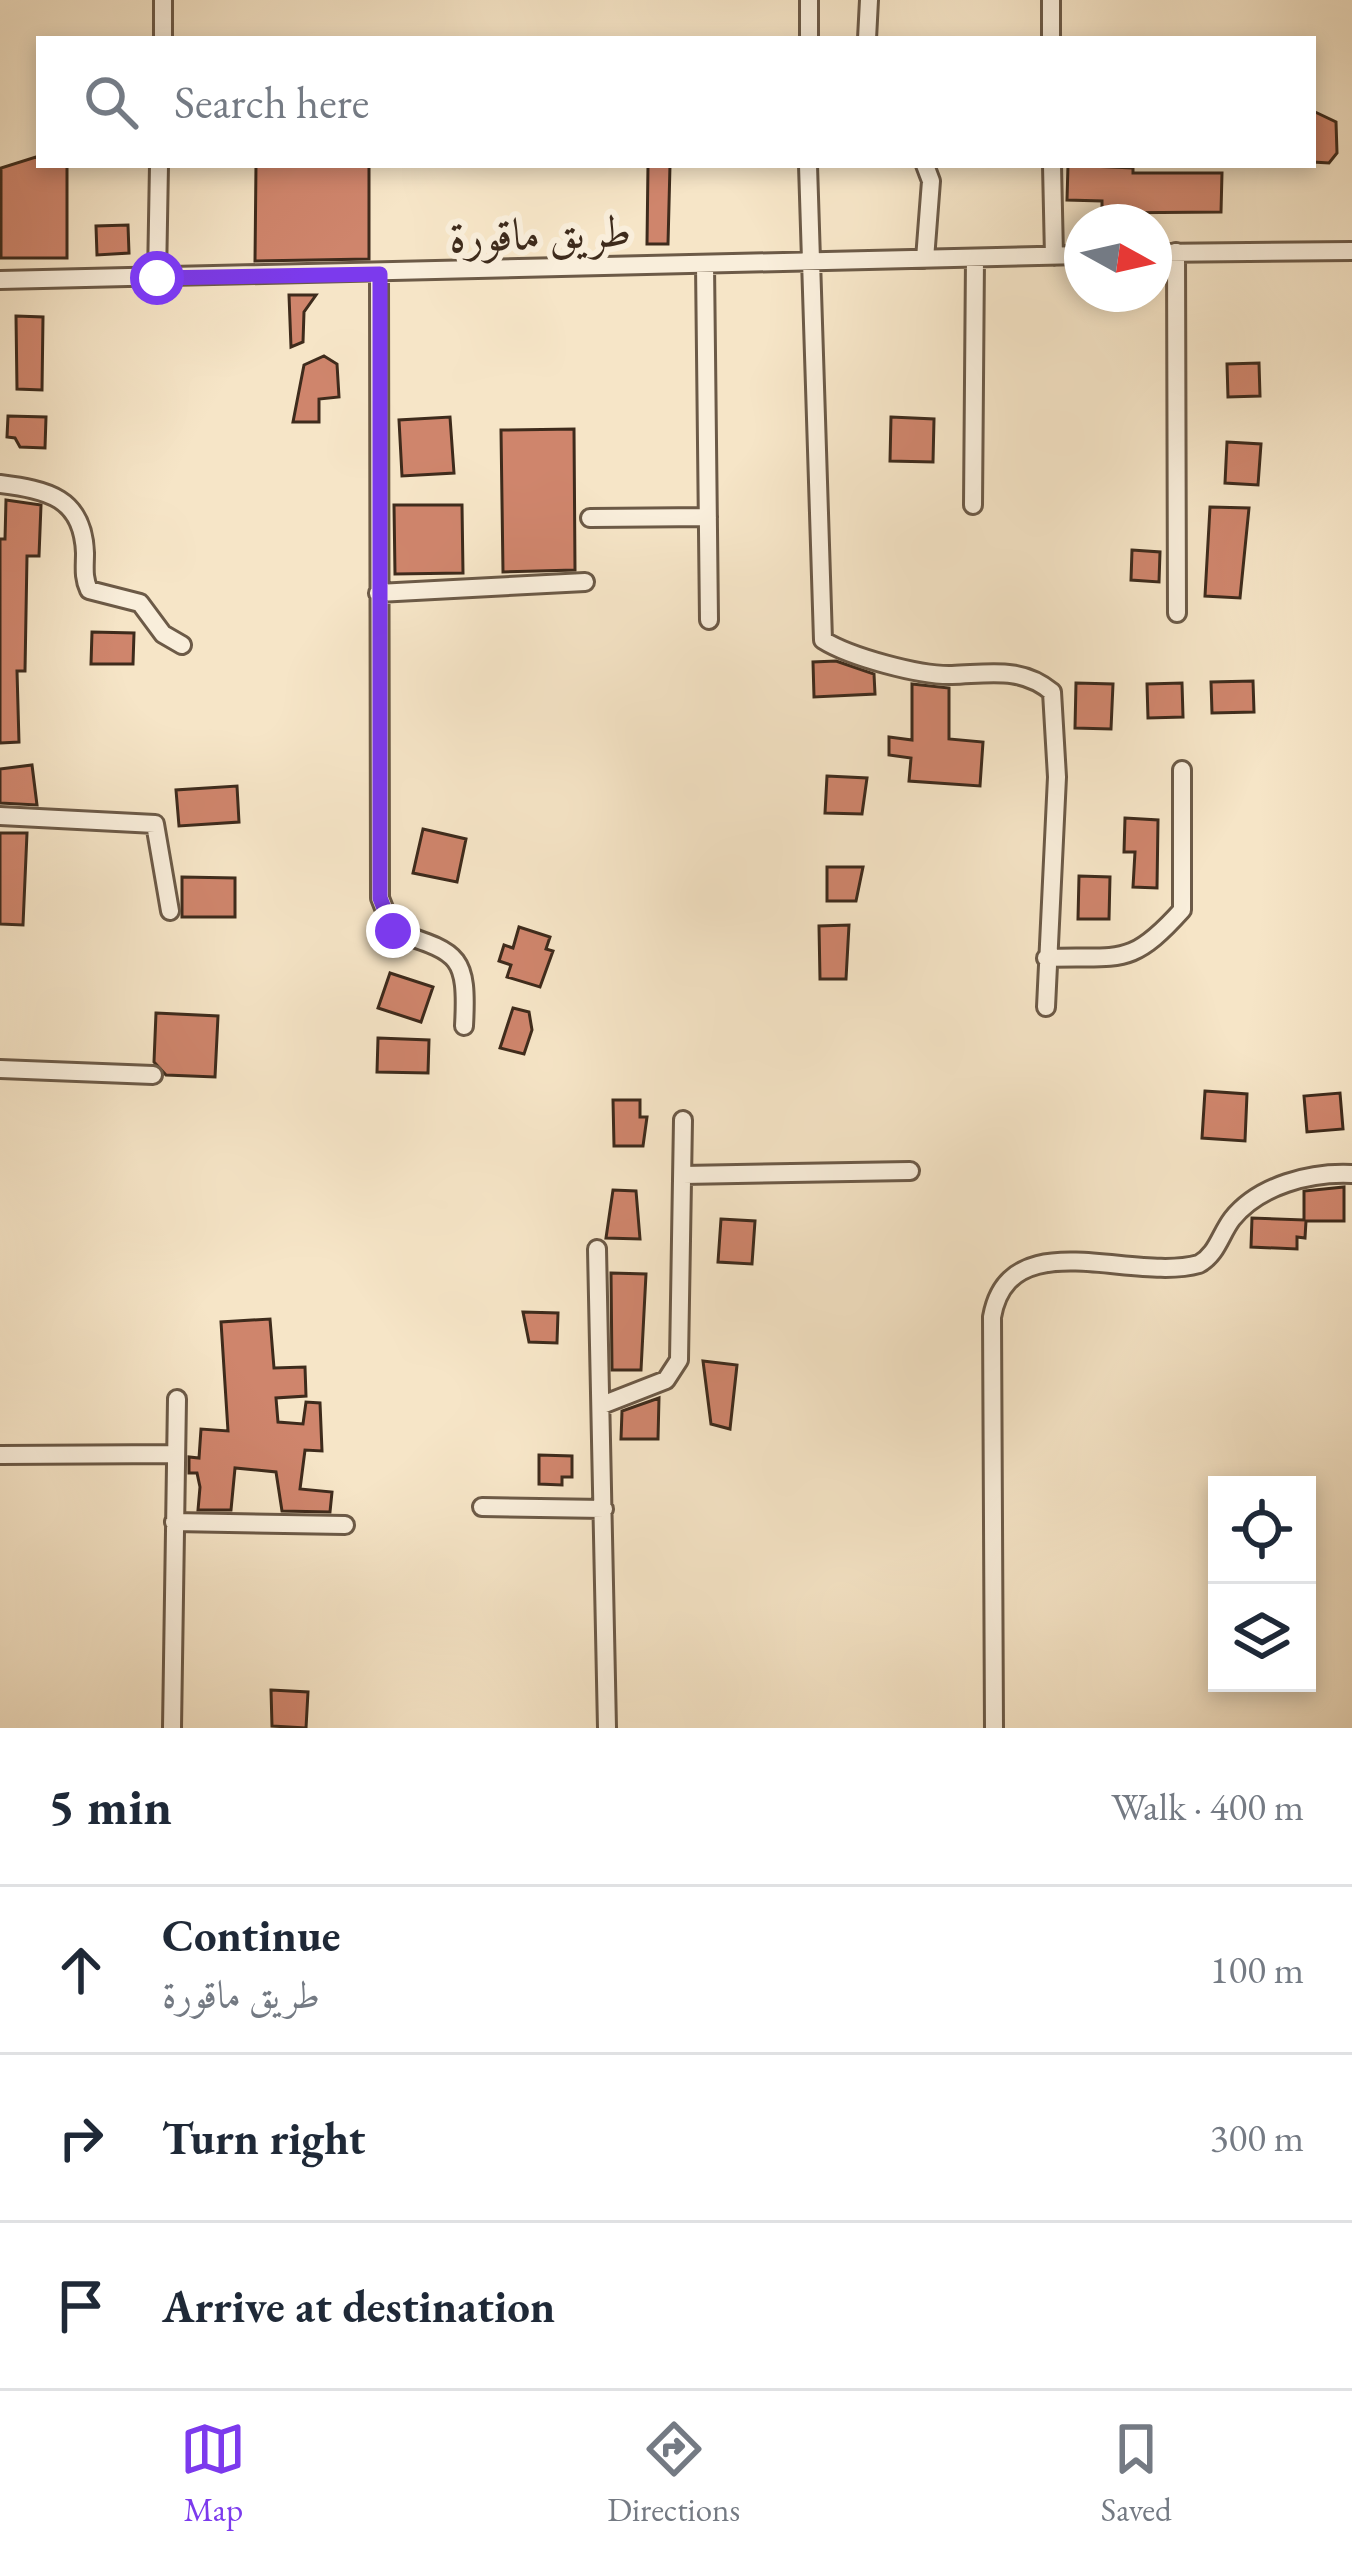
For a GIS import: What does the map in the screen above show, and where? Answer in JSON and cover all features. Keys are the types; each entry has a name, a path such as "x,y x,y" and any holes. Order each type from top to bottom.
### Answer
{"street":[{"path":"163,0 163,36"},
{"path":"809,0 809,36"},
{"path":"867,36 868,0"},
{"path":"1051,0 1051,36"},
{"path":"157,278 159,168"},
{"path":"808,168 823,640 912,669 949,675 996,669 1041,683 1052,692 1057,776 1046,1007"},
{"path":"926,168 931,181 926,259"},
{"path":"1052,168 1054,256"},
{"path":"1172,252 1352,251"},
{"path":"1176,252 1177,614"},
{"name":"طريق ماقورة","path":"0,280 1064,256"},
{"path":"973,505 975,258"},
{"path":"705,264 709,620"},
{"path":"380,274 383,914 393,931 432,942 456,957 466,985 464,1026"},
{"path":"0,484 46,489 64,499 82,529 89,590 140,603 164,634 182,644"},
{"path":"590,518 708,518"},
{"path":"378,593 585,583"},
{"path":"1046,958 1130,955 1148,948 1181,910 1182,770"},
{"path":"0,816 155,824 170,910"},
{"path":"0,1069 153,1075"},
{"path":"602,1405 666,1380 679,1360 683,1120"},
{"path":"683,1175 910,1171"},
{"path":"994,1728 992,1318 996,1294 1007,1277 1038,1263 1199,1264 1214,1252 1235,1214 1268,1192 1296,1179 1352,1174"},
{"path":"597,1249 607,1728"},
{"path":"172,1728 177,1400"},
{"path":"0,1455 176,1454"},
{"path":"482,1507 604,1510"},
{"path":"174,1522 345,1526"}],"building":[{"path":"1316,112 1336,122 1337,153 1329,163 1316,162"},
{"path":"36,157 36,168 67,168 67,258 1,258 1,168"},
{"path":"256,168 369,168 369,259 255,261"},
{"path":"648,168 670,168 668,244 647,244"},
{"path":"1068,168 1222,173 1221,212 1172,212 1172,204 1067,200"},
{"path":"128,225 129,253 97,255 96,226"},
{"path":"289,295 316,295 304,312 303,342 291,347"},
{"path":"16,316 43,317 42,390 17,389"},
{"path":"324,356 337,364 339,397 319,399 319,422 293,422 304,365"},
{"path":"1259,363 1260,396 1228,397 1227,364"},
{"path":"8,416 46,417 45,448 20,447 15,438 7,437"},
{"path":"450,417 454,473 402,476 399,420"},
{"path":"891,417 934,419 933,462 890,461"},
{"path":"574,429 575,570 503,572 501,430"},
{"path":"1227,442 1261,444 1258,485 1225,483"},
{"path":"6,500 41,505 39,556 27,556 25,671 17,671 19,742 0,743 0,539 5,539"},
{"path":"394,505 462,505 463,573 395,574"},
{"path":"1210,507 1249,508 1240,598 1205,596"},
{"path":"1132,550 1160,552 1159,582 1131,580"},
{"path":"92,632 134,633 133,664 91,664"},
{"path":"836,661 874,674 875,694 814,697 813,662"},
{"path":"1253,681 1254,712 1212,713 1211,682"},
{"path":"1076,683 1113,684 1111,729 1075,728"},
{"path":"1182,683 1183,717 1148,718 1147,684"},
{"path":"912,684 949,688 949,739 983,742 980,786 909,781 911,758 889,755 889,737 912,740"},
{"path":"32,765 37,805 0,803 0,769"},
{"path":"827,776 867,778 862,814 825,813"},
{"path":"237,786 239,822 179,826 176,790"},
{"path":"1125,818 1158,820 1157,888 1133,887 1135,852 1124,852"},
{"path":"423,829 466,839 457,882 413,873"},
{"path":"0,833 27,833 23,925 0,924"},
{"path":"827,867 863,867 856,901 827,901"},
{"path":"1079,876 1110,877 1109,919 1078,919"},
{"path":"182,877 235,878 235,917 182,917"},
{"path":"849,925 846,979 820,979 819,926"},
{"path":"519,927 550,937 546,949 553,951 540,987 507,977 511,965 499,961 504,945 513,948"},
{"path":"390,973 433,987 421,1022 378,1008"},
{"path":"513,1008 529,1012 532,1030 524,1054 500,1048"},
{"path":"156,1013 218,1016 215,1077 166,1075 154,1062"},
{"path":"378,1038 429,1040 428,1073 377,1072"},
{"path":"1205,1091 1247,1094 1245,1141 1202,1138"},
{"path":"1340,1093 1343,1129 1307,1132 1304,1096"},
{"path":"613,1100 640,1100 640,1117 647,1117 643,1146 614,1146"},
{"path":"1344,1187 1344,1221 1306,1221 1305,1238 1297,1237 1297,1249 1251,1247 1252,1218 1304,1220 1304,1191"},
{"path":"613,1190 636,1191 640,1239 606,1238"},
{"path":"721,1219 755,1221 752,1264 718,1262"},
{"path":"611,1273 646,1274 641,1370 612,1370"},
{"path":"523,1312 558,1313 557,1343 529,1342"},
{"path":"270,1319 274,1368 305,1367 306,1396 276,1398 278,1422 303,1424 306,1402 320,1403 322,1451 305,1450 300,1489 332,1492 330,1512 282,1511 276,1472 235,1468 231,1510 198,1510 200,1487 197,1473 189,1473 189,1457 199,1458 201,1429 228,1431 221,1322"},
{"path":"703,1361 737,1365 730,1429 711,1424"},
{"path":"659,1398 658,1439 621,1439 622,1411"},
{"path":"539,1455 572,1456 572,1477 562,1477 562,1485 539,1484"},
{"path":"271,1690 308,1692 306,1728 272,1726"}],"route":[{"path":"157,278 380,274 380,898 386,926 393,931"}]}
